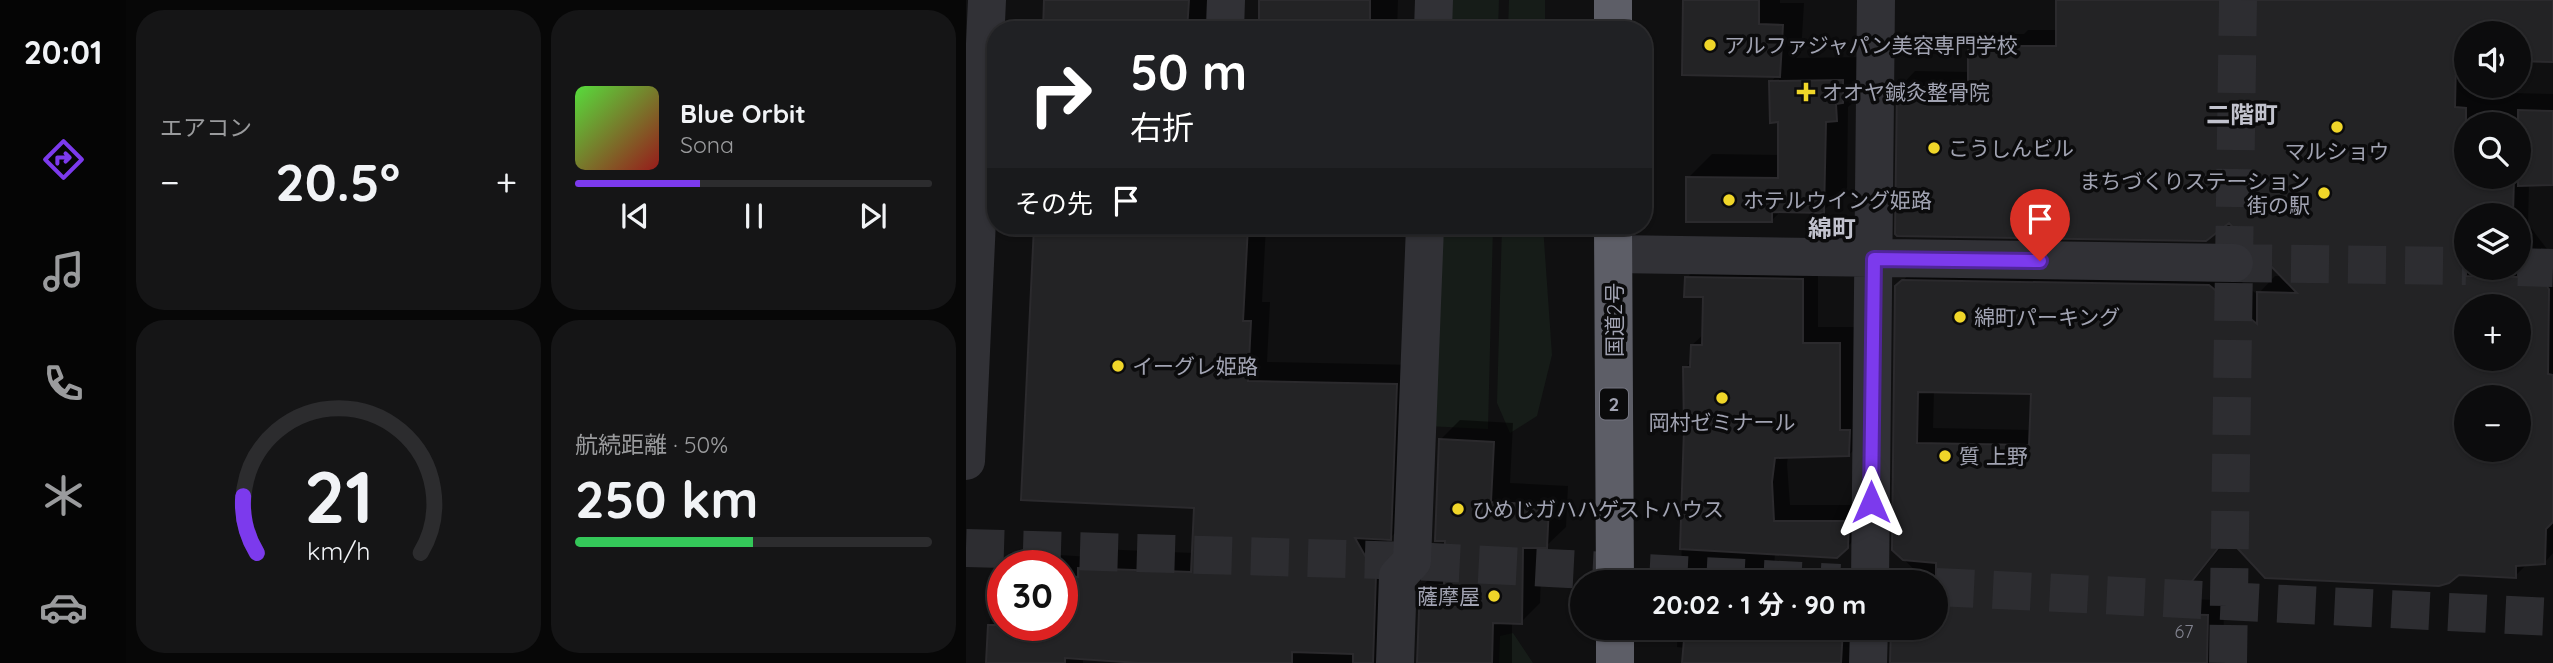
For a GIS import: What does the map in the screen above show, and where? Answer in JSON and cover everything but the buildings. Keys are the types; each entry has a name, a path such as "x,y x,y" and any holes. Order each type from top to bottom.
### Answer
{"highway":[{"path":"1612,0 1613,21"},
{"name":"国道2号","path":"1614,240 1615,570"},
{"path":"1615,640 1615,663"}],"street":[{"path":"966,461 987,0"},
{"path":"1225,21 1226,0"},
{"path":"1433,21 1434,0"},
{"path":"1870,570 1876,0"},
{"path":"1395,663 1398,576 1412,561 1425,235"},
{"path":"1614,240 1874,259 2234,263"},
{"path":"1868,663 1869,640"}],"shaded area":[{"path":"1450,0 1499,0 1498,21 1449,21"},
{"path":"1509,0 1545,0 1545,21 1508,21"},
{"path":"1437,235 1493,235 1488,429 1426,426"},
{"path":"1502,235 1544,235 1552,355 1537,416 1510,433 1497,403"},
{"path":"1513,633 1533,663 1499,663 1500,636"}],"tunnel":[{"path":"2228,663 2238,0"},
{"path":"2234,263 2454,266"},
{"path":"2531,267 2553,268"},
{"path":"966,548 1412,561 1587,570"},
{"path":"1948,588 2553,617"}],"place":[{"name":"アルファジャパン美容専門学校","path":"1710,45"},
{"name":"オオヤ鍼灸整骨院","path":"1806,92"},
{"name":"マルショウ","path":"2337,127"},
{"name":"こうしんビル","path":"1934,148"},
{"name":"まちづくりステーション 街の駅","path":"2324,193"},
{"name":"ホテルウイング姫路","path":"1729,200"},
{"name":"綿町パーキング","path":"1960,317"},
{"name":"イーグレ姫路","path":"1118,366"},
{"name":"岡村ゼミナール","path":"1722,398"},
{"name":"質 上野","path":"1945,456"},
{"name":"ひめじガハハゲストハウス","path":"1458,509"},
{"name":"薩摩屋","path":"1494,596"}],"district":[{"name":"二階町","path":"2242,114"},
{"name":"綿町","path":"1832,228"}],"route":[{"path":"1871,502 1874,259 2040,261"}]}
